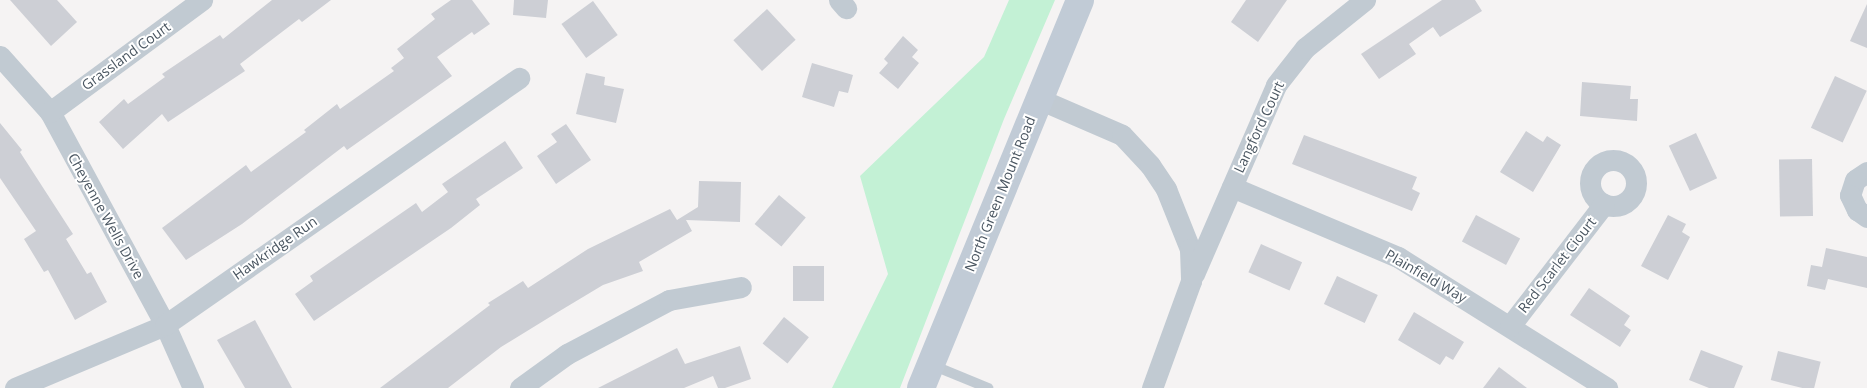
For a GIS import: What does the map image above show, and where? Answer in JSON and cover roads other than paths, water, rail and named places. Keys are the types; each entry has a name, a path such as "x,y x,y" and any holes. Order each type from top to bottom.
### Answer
{"street":[{"name":"Grassland Court","path":"50,112 202,0"},
{"name":"North Green Mount Road","path":"926,376 1080,0"},
{"name":"Langford Court","path":"1152,388 1191,281 1276,85 1305,48 1365,0"},
{"name":"Cheyenne Wells Drive","path":"0,56 50,112 165,324 193,388"},
{"name":"Hawkridge Run","path":"15,388 165,324 519,78"},
{"path":"1039,99 1122,135 1150,165 1166,189 1190,249 1191,281"},
{"path":"1867,172 1855,180 1850,195 1857,210 1867,216"},
{"name":"Plainfield Way","path":"1232,187 1398,257 1607,388"},
{"name":"Red Scarlet Ciourt","path":"1510,326 1604,204"},
{"path":"520,388 567,354 669,300 741,288"}],"lane":[{"path":"926,376 988,388"}]}
